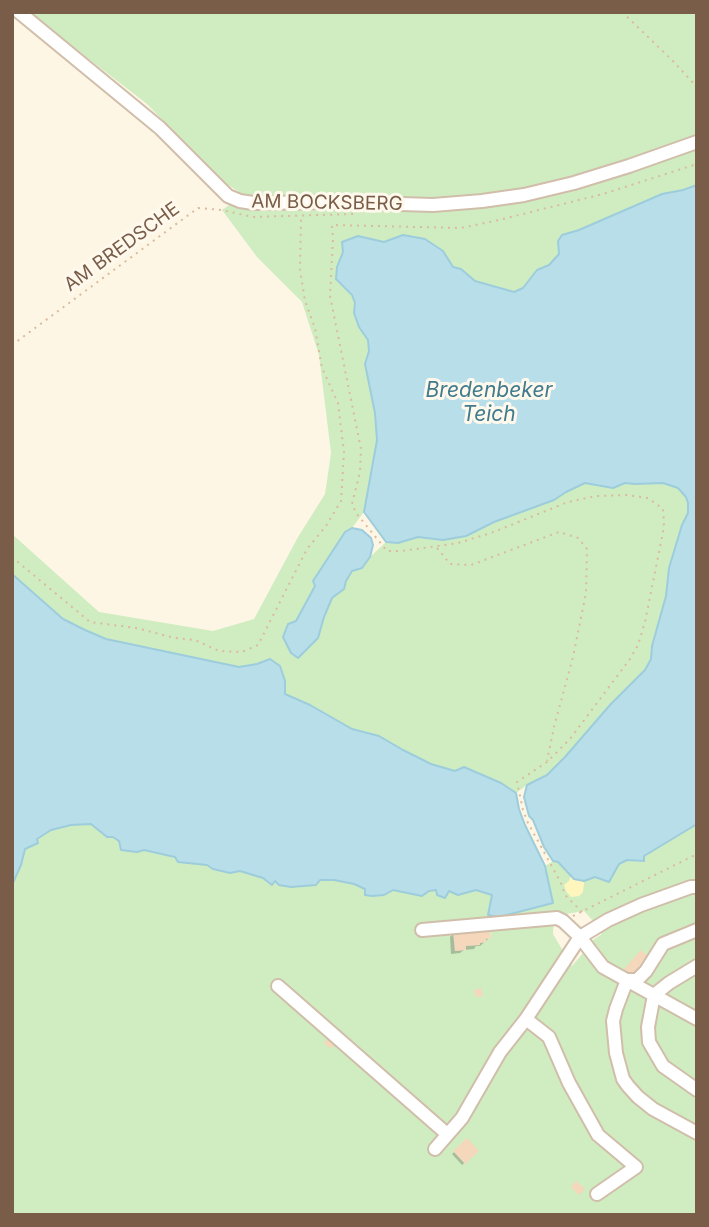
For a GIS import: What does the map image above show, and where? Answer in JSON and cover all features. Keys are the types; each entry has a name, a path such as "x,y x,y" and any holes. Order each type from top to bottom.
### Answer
{"street":[{"name":"AM BOCKSBERG","path":"19,12 160,128 228,196 253,204 336,202 433,205 482,201 575,183 697,142"},
{"path":"435,1149 462,1118 500,1052 526,1019 580,937 641,905 697,887"},
{"path":"422,930 556,918 580,937 603,967 697,1019"},
{"path":"628,980 638,980 663,944 697,930"},
{"path":"697,967 654,995 648,1027 649,1042 663,1066 697,1090"},
{"path":"628,980 613,1021 616,1053 624,1079 638,1097 653,1109 697,1133"},
{"path":"278,986 447,1134"},
{"path":"526,1019 549,1037 569,1083 598,1135 635,1167 597,1195"}],"path":[{"path":"622,12 697,87"},
{"path":"582,912 565,895 528,823 517,782 547,762 570,738 638,645 664,527 663,509 648,498 626,495 596,496 568,502 491,533 458,543 387,551 356,513 352,504 360,472 361,449 330,296 332,225 461,228 603,194 697,164"},
{"name":"AM BREDSCHE","path":"12,345 198,208 253,217 301,216 300,269 305,301 315,328 322,368 338,403 344,452 341,502 307,549 258,645 242,652 219,651 195,639 175,638 136,628 90,622 12,557"},
{"path":"436,547 450,564 471,565 559,532 578,538 587,549 586,593 547,762"},
{"path":"563,921 697,854"}],"green space":[{"path":"28,12 697,12 697,185 662,194 562,235 558,241 559,253 549,265 537,270 523,288 514,292 475,281 461,270 453,268 443,251 403,235 384,242 358,236 343,252 337,267 336,280 351,295 359,327 368,340 369,351 365,364 375,413 377,440 364,512 352,528 345,532 313,581 315,586 296,621 291,653 298,658 318,638 332,598 344,589 352,571 362,568 386,542 398,543 418,537 435,540 454,538 554,500 585,483 613,488 625,483 663,483 678,488 686,496 688,513 669,568 666,596 651,659 645,670 547,775 516,793 501,783 431,764 379,736 352,729 285,694 285,681 270,660 239,667 106,639 63,619 12,574 12,534 99,612 213,631 254,619 298,537 325,494 331,453 319,355 302,302 257,257 222,210 244,195 222,181 147,104"},
{"path":"91,824 107,837 113,837 137,852 144,850 175,857 179,862 239,871 263,878 272,884 275,881 279,885 291,887 316,885 319,880 334,880 354,884 365,889 365,895 372,896 393,890 422,896 436,890 458,894 476,890 492,895 491,904 549,884 545,866 553,861 558,862 571,876 569,881 583,887 584,881 590,878 603,880 619,864 627,860 642,862 648,853 697,824 697,1215 12,1215 12,885 25,849 37,844 37,839 51,830","holes":["584,911 602,934 590,942 608,962 595,967 583,953 572,966 553,934 554,916","490,928 491,938 486,939 486,942 466,946 466,950 455,951 453,931"]}],"sand":[{"path":"571,876 584,881 583,892 579,896 571,897 566,891 564,885"}],"water":[{"name":"Bredenbeker Teich","path":"697,185 697,824 644,856 644,861 627,860 619,864 609,882 595,877 584,881 574,879 558,862 553,861 544,847 529,816 524,797 527,785 547,775 645,670 651,659 666,596 669,568 688,513 686,497 678,488 663,483 625,483 613,488 585,483 554,500 494,522 466,536 443,540 418,537 398,543 386,542 364,512 377,440 375,413 365,364 369,351 368,340 354,313 352,295 336,279 337,267 343,252 342,242 358,236 384,242 403,235 425,239 443,251 453,267 461,269 475,281 514,292 523,288 537,270 549,265 559,254 558,241 562,235 662,194"},
{"path":"352,528 362,530 371,538 373,545 370,557 362,568 352,571 344,589 332,598 318,638 298,658 291,653 283,637 288,624 296,621 315,586 313,581 345,532"},
{"path":"12,574 63,619 106,639 239,667 270,659 280,666 285,681 285,694 352,729 379,736 431,764 455,771 464,767 501,783 516,793 525,825 545,866 553,903 499,917 488,915 492,895 476,890 458,895 449,891 445,898 437,895 436,890 422,896 393,890 384,895 365,895 365,889 334,880 320,880 316,885 291,887 279,885 275,881 272,885 263,878 240,871 230,873 207,865 178,862 175,857 144,850 121,850 119,841 107,837 91,824 51,830 37,839 38,843 25,849 12,885"}],"building":[{"path":"490,928 491,938 486,939 486,942 466,946 466,950 455,951 453,931"},
{"path":"641,950 650,958 633,977 624,969"},
{"path":"481,988 483,996 476,997 474,990"},
{"path":"328,1039 334,1045 331,1049 324,1043"},
{"path":"467,1138 479,1151 465,1164 453,1151"},
{"path":"576,1181 585,1189 579,1195 571,1187"}]}
